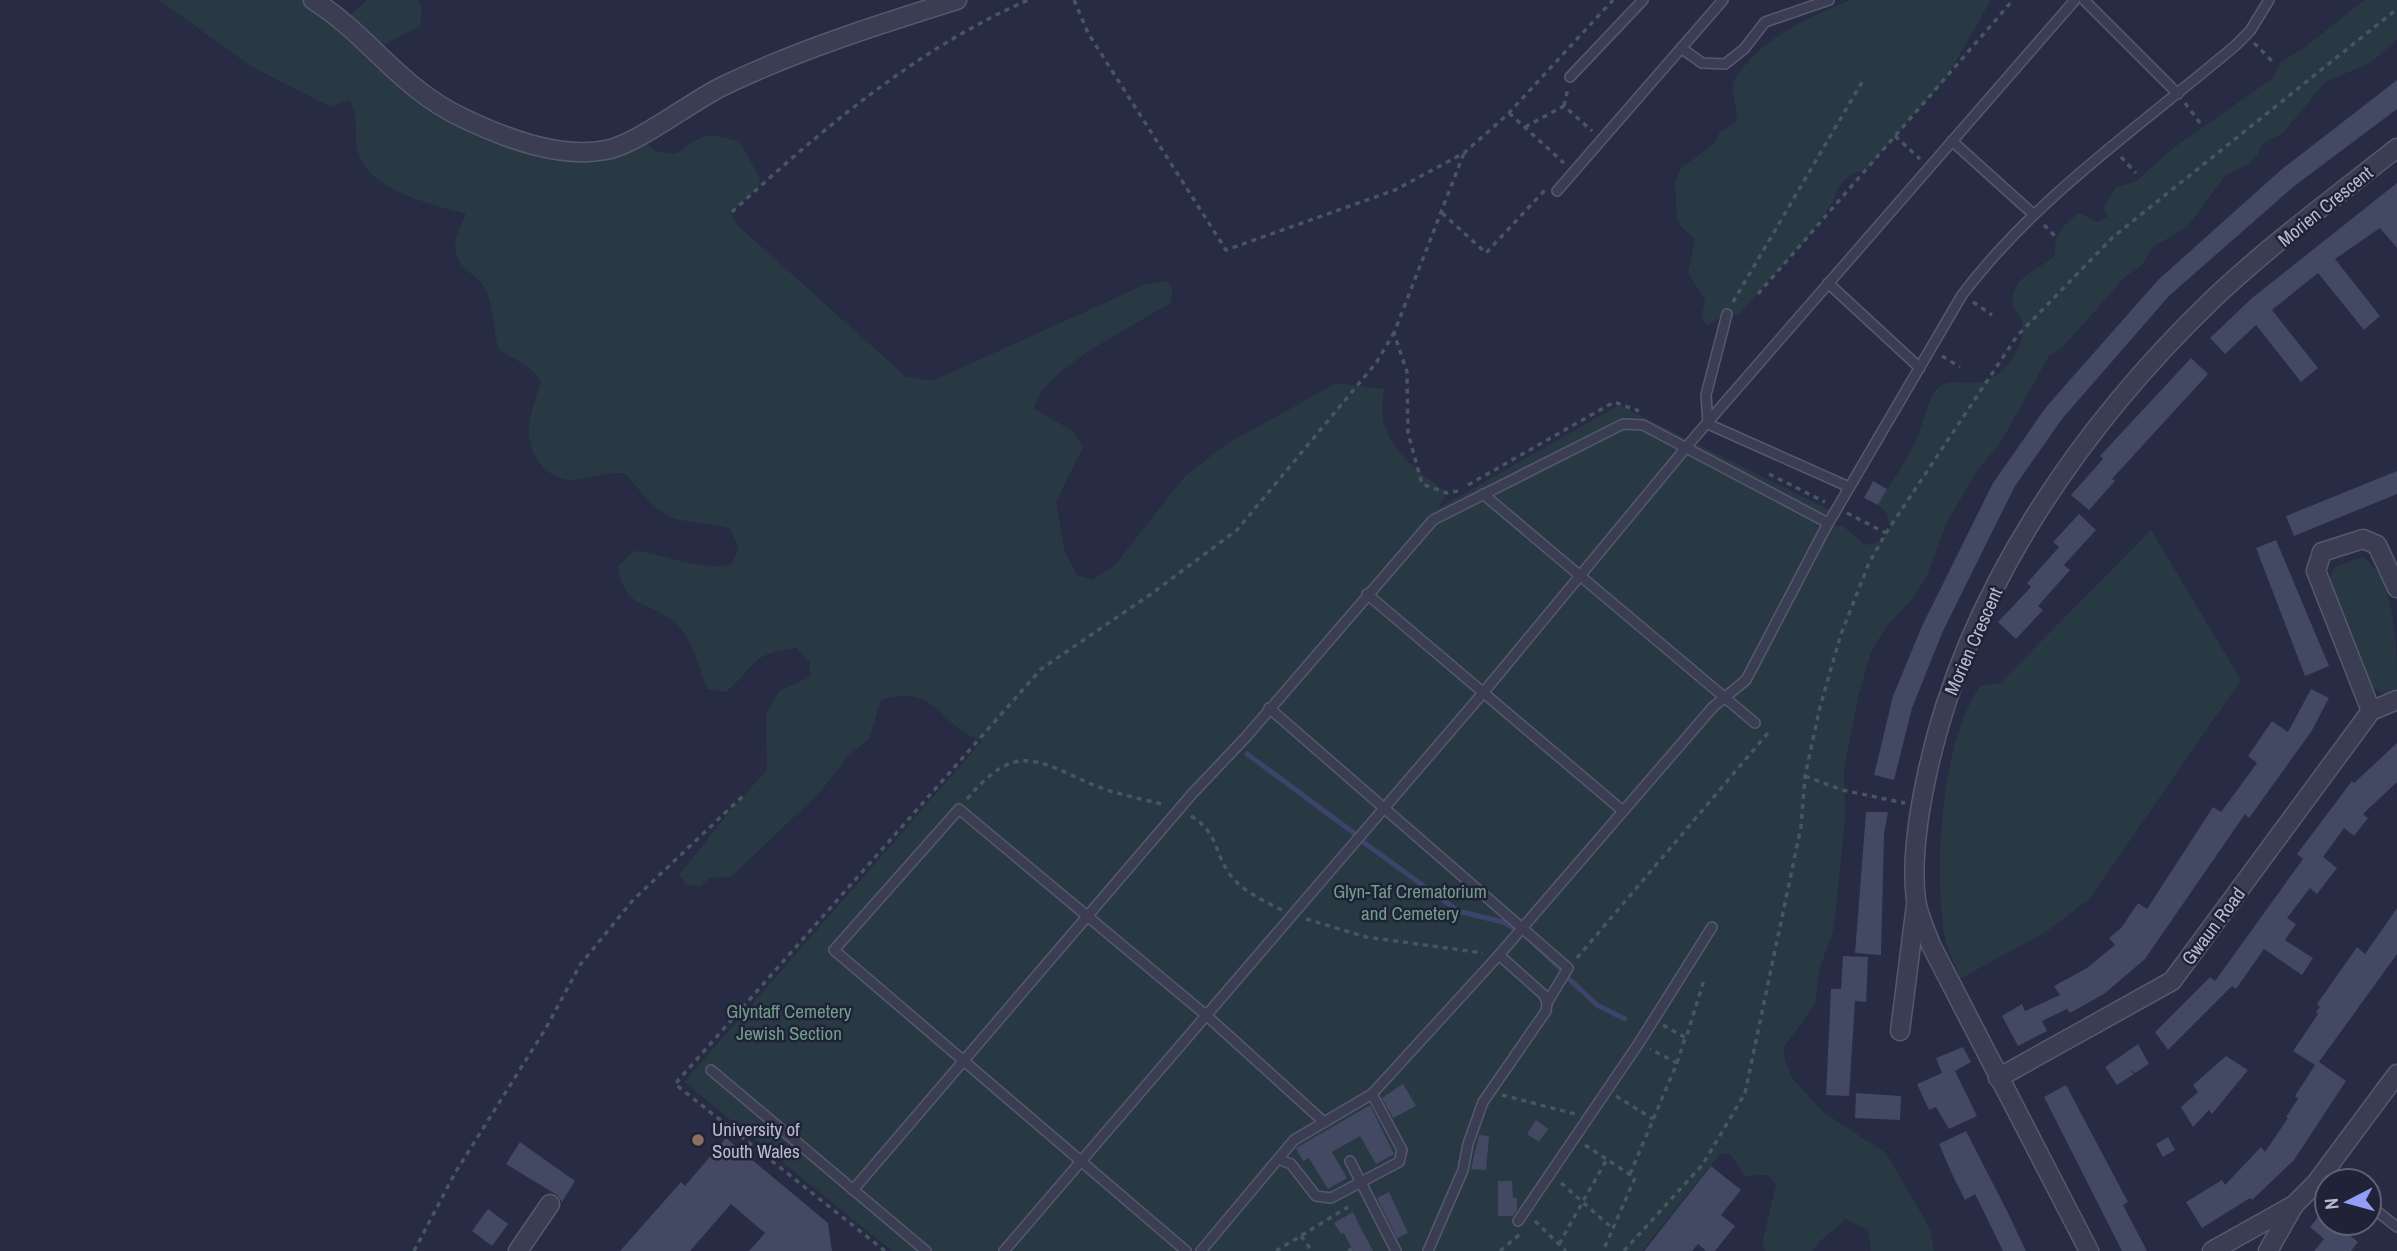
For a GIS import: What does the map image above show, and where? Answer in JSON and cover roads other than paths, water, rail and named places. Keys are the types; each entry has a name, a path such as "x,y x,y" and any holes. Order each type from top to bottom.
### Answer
{"street":[{"path":"313,0 411,87 462,118 538,146 578,152 609,150 722,87 841,36 957,0"},
{"name":"Morien Crescent","path":"2089,1251 1931,945 1916,902 1915,861 1921,806 1936,732 1961,659 2007,567 2043,504 2082,446 2122,396 2213,299 2397,148"},
{"path":"2397,588 2377,545 2363,539 2322,552 2316,571 2371,711 2397,700"},
{"name":"Gwaun Road","path":"1998,1078 2172,981 2371,711"},
{"path":"1900,1031 1916,902"},
{"path":"2334,1167 2397,1074"},
{"path":"2212,1251 2294,1205 2313,1191"},
{"path":"518,1251 550,1205"},
{"path":"2268,1251 2294,1205"}],"lane":[{"path":"1570,77 1643,0"},
{"path":"1681,48 1702,63 1725,64 1744,49 1765,22 1829,0"},
{"path":"1004,1251 1483,693 1828,283 2075,0"},
{"path":"2084,0 2178,94"},
{"path":"1201,1251 1294,1140 1372,1094 1523,928 1724,698 1746,680 1828,523 1962,296 2033,214 2246,35 2269,0"},
{"path":"1557,191 1718,2"},
{"path":"1952,141 2033,214"},
{"path":"1828,283 1920,368"},
{"path":"1708,424 1706,395 1727,314"},
{"path":"853,1190 1179,809 1433,520 1623,424 1643,425 1828,523"},
{"path":"1708,424 1849,487"},
{"path":"1483,495 1755,723"},
{"path":"1367,594 1623,811"},
{"path":"1269,708 1568,968 1547,1003 1546,1011 1489,1092 1476,1121 1462,1170 1428,1251"},
{"path":"1186,1251 834,950 959,809 1207,1016 1324,1122"},
{"path":"1518,1222 1639,1043 1712,927"},
{"path":"1499,955 1538,989 1547,1003"},
{"path":"711,1070 926,1251"},
{"path":"1278,1159 1291,1164 1316,1196 1322,1198 1331,1198 1399,1162 1403,1157 1402,1150 1372,1094"},
{"path":"1350,1161 1396,1251"},
{"path":"2383,1216 2397,1227"}],"waterway":[{"path":"1247,754 1354,833"},
{"path":"1362,841 1458,911 1503,922 1516,929"},
{"path":"1534,944 1562,970"},
{"path":"1568,978 1597,1005 1625,1019"}],"place":[{"name":"University of South Wales","path":"698,1140"}],"park label":[{"name":"Glyn-Taf Crematorium and Cemetery","path":"1410,902"},
{"name":"Glyntaff Cemetery Jewish Section","path":"789,1022"}]}
